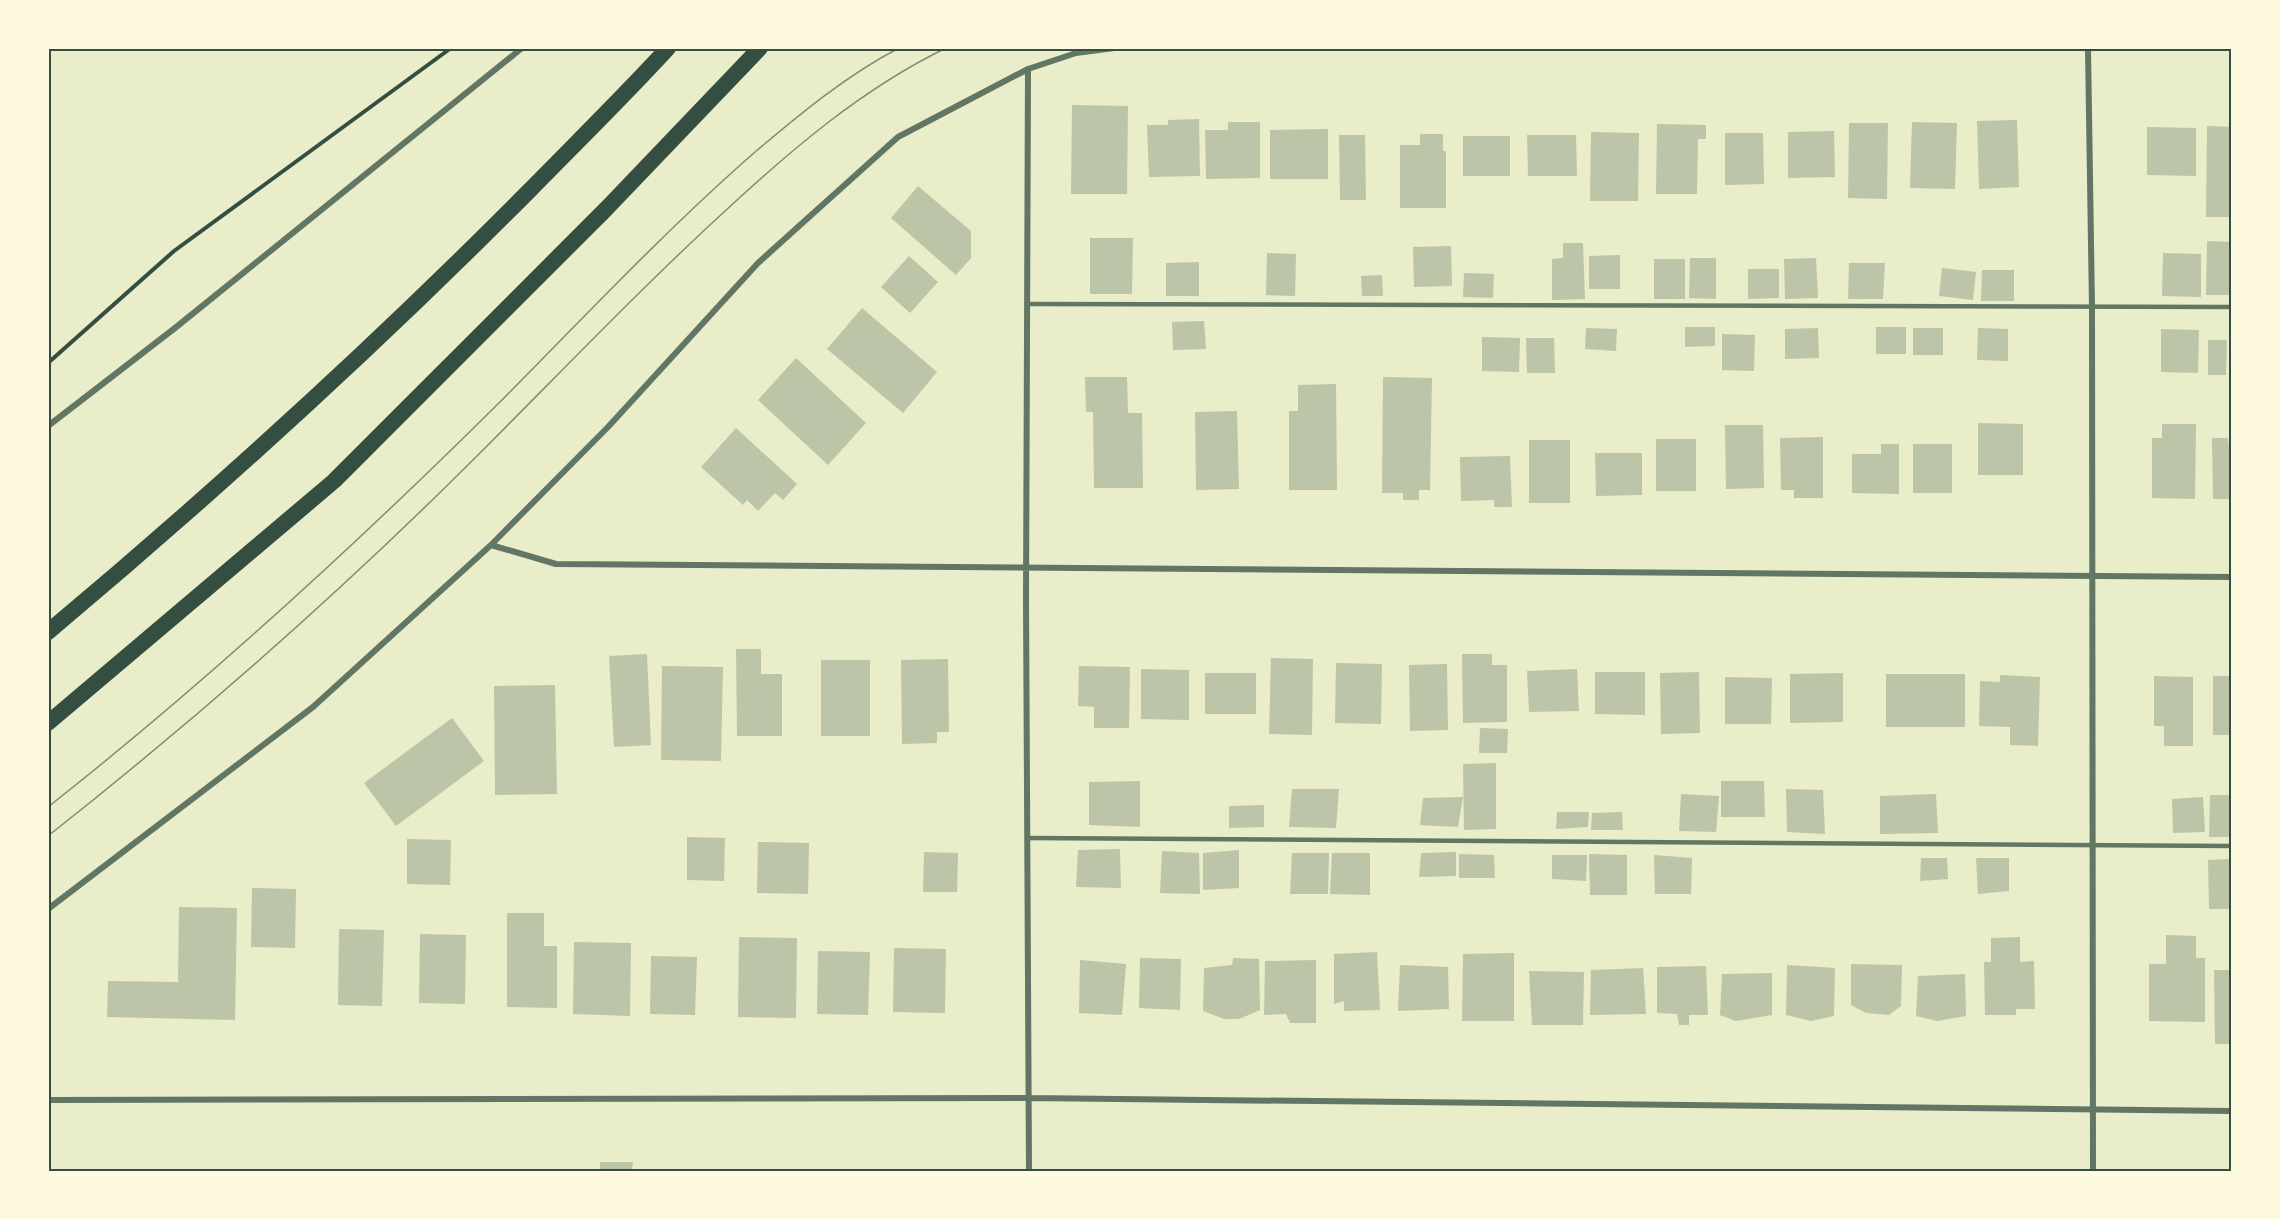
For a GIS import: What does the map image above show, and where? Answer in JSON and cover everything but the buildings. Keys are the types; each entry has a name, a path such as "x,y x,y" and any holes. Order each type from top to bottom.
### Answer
{"highway":[{"path":"48,632 178,523 317,398 433,287 668,48"},
{"path":"48,723 334,481 606,209 760,48"}],"street":[{"path":"48,426 175,328 522,48"},
{"path":"48,909 313,707 491,545 608,427 758,263 898,137 1028,69 1076,53 1114,48"},
{"path":"2088,48 2092,308 2093,1171"},
{"path":"1028,69 1026,569 1029,1171"},
{"path":"491,545 556,564 2232,576"},
{"path":"48,1100 1029,1098 2232,1111"}],"lane":[{"path":"1027,304 2232,307"},
{"path":"1028,838 2232,846"}],"path":[{"path":"48,363 174,251 451,48"}],"tram line":[{"path":"48,807 167,710 339,557 505,397 659,241 722,181 842,83 899,48"},
{"path":"48,836 160,745 323,603 429,504 662,271 802,143 885,82 946,48"}]}
